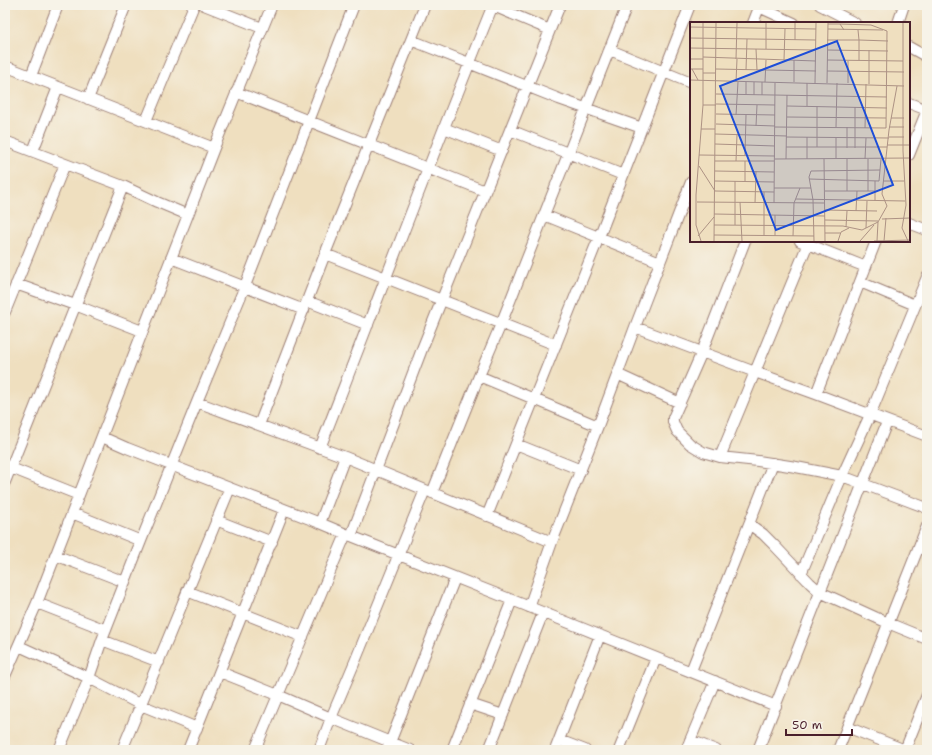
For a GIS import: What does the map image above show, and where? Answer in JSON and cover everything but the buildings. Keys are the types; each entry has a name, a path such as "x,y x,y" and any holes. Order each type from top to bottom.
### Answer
{"street":[{"path":"30,76 58,5"},
{"path":"88,99 126,5"},
{"path":"146,122 194,5"},
{"path":"204,5 262,28"},
{"path":"5,676 9,657 19,646 37,604 142,331 236,92 272,5"},
{"path":"59,750 89,678 104,635 197,402 246,286 354,5"},
{"path":"259,425 325,254 425,5"},
{"path":"320,448 492,5 550,30"},
{"path":"255,750 376,470 422,349 560,5"},
{"path":"319,750 398,555 429,491 502,324 627,5"},
{"path":"488,516 690,5"},
{"path":"820,5 853,22"},
{"path":"898,22 904,5"},
{"path":"753,22 760,6 792,22"},
{"path":"411,40 527,87 642,128"},
{"path":"910,48 927,57"},
{"path":"610,50 690,83"},
{"path":"5,66 214,148"},
{"path":"33,151 58,87"},
{"path":"236,92 485,191"},
{"path":"910,103 927,110 910,151"},
{"path":"444,128 502,151"},
{"path":"510,130 623,175"},
{"path":"5,142 33,151 122,186 188,215"},
{"path":"5,312 65,164"},
{"path":"5,482 8,467 122,186"},
{"path":"529,607 552,542 660,262 688,199 690,188"},
{"path":"544,215 660,262"},
{"path":"910,223 927,230"},
{"path":"745,242 702,352 673,418 677,431 690,444 703,452 720,457 773,463 842,476 927,508"},
{"path":"720,457 755,372 805,242 866,267"},
{"path":"816,394 876,242"},
{"path":"325,254 556,345"},
{"path":"171,258 246,286 368,325"},
{"path":"801,574 842,476 870,415 927,277"},
{"path":"860,282 915,306"},
{"path":"16,284 142,331"},
{"path":"635,327 927,436"},
{"path":"617,374 680,403"},
{"path":"479,376 598,426"},
{"path":"197,402 345,457 552,542"},
{"path":"758,750 887,422"},
{"path":"102,437 776,706"},
{"path":"516,444 581,470"},
{"path":"320,523 345,457"},
{"path":"691,671 773,463"},
{"path":"8,467 79,495"},
{"path":"122,750 230,488"},
{"path":"188,750 284,510"},
{"path":"72,513 141,541"},
{"path":"216,520 272,542"},
{"path":"749,524 775,546 820,592 888,624 927,639"},
{"path":"838,750 927,526"},
{"path":"55,556 125,582"},
{"path":"388,746 455,578"},
{"path":"187,591 303,637"},
{"path":"452,750 512,600"},
{"path":"37,604 159,662"},
{"path":"489,750 543,613"},
{"path":"555,750 600,636"},
{"path":"19,646 89,678 141,705 197,728"},
{"path":"619,750 656,658"},
{"path":"220,672 331,718 388,746 410,750"},
{"path":"686,750 715,681"},
{"path":"847,726 905,750 927,695"},
{"path":"470,704 503,715"},
{"path":"559,740 585,750"},
{"path":"690,740 716,750"}]}
